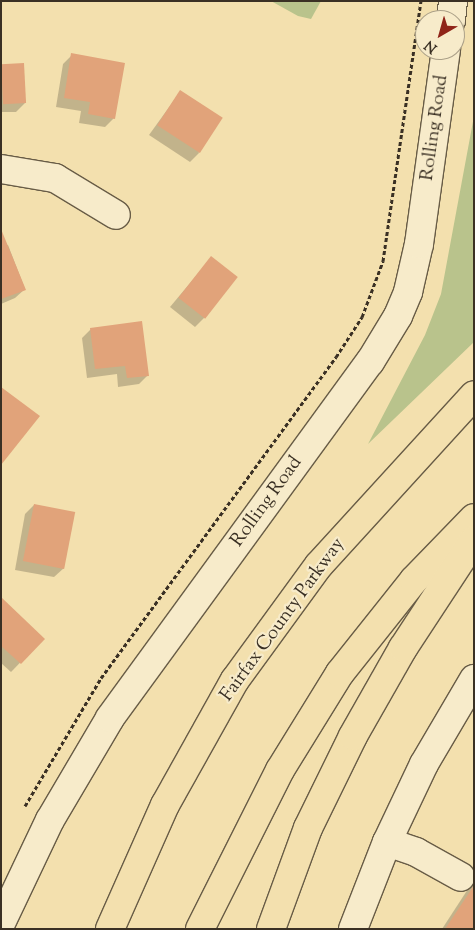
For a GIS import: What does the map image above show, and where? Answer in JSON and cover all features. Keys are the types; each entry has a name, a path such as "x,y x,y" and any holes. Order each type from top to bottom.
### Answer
{"main road":[{"name":"Fairfax County Parkway","path":"110,929 165,805 236,680 319,564 474,395"},
{"path":"200,929 258,810 336,680 414,580 474,518"},
{"path":"271,929 308,828 348,744 403,648 474,540"}],"street":[{"name":"Rolling Road","path":"1,923 50,820 110,718 370,362 398,316 408,292 419,244 445,60"},
{"path":"1,169 55,178 116,215"},
{"path":"353,929 387,842 424,764 474,679"},
{"path":"387,842 416,852 461,877"}],"path":[{"path":"23,810 100,678 336,357 362,317 383,261 421,1"}],"green space":[{"path":"271,1 321,1 311,19 298,16"},
{"path":"474,116 474,342 368,444 425,335 441,294"}],"building":[{"path":"71,53 125,63 115,119 88,114 90,102 64,98"},
{"path":"24,63 26,103 3,104 1,64"},
{"path":"180,90 223,118 200,153 157,125"},
{"path":"1,229 26,290 1,299"},
{"path":"211,256 238,277 205,319 178,298"},
{"path":"142,321 149,376 127,378 125,366 95,369 90,328"},
{"path":"1,387 40,416 1,465"},
{"path":"34,504 75,512 64,569 23,561"},
{"path":"1,597 45,639 21,664 1,646"},
{"path":"473,887 474,929 445,929"}]}
